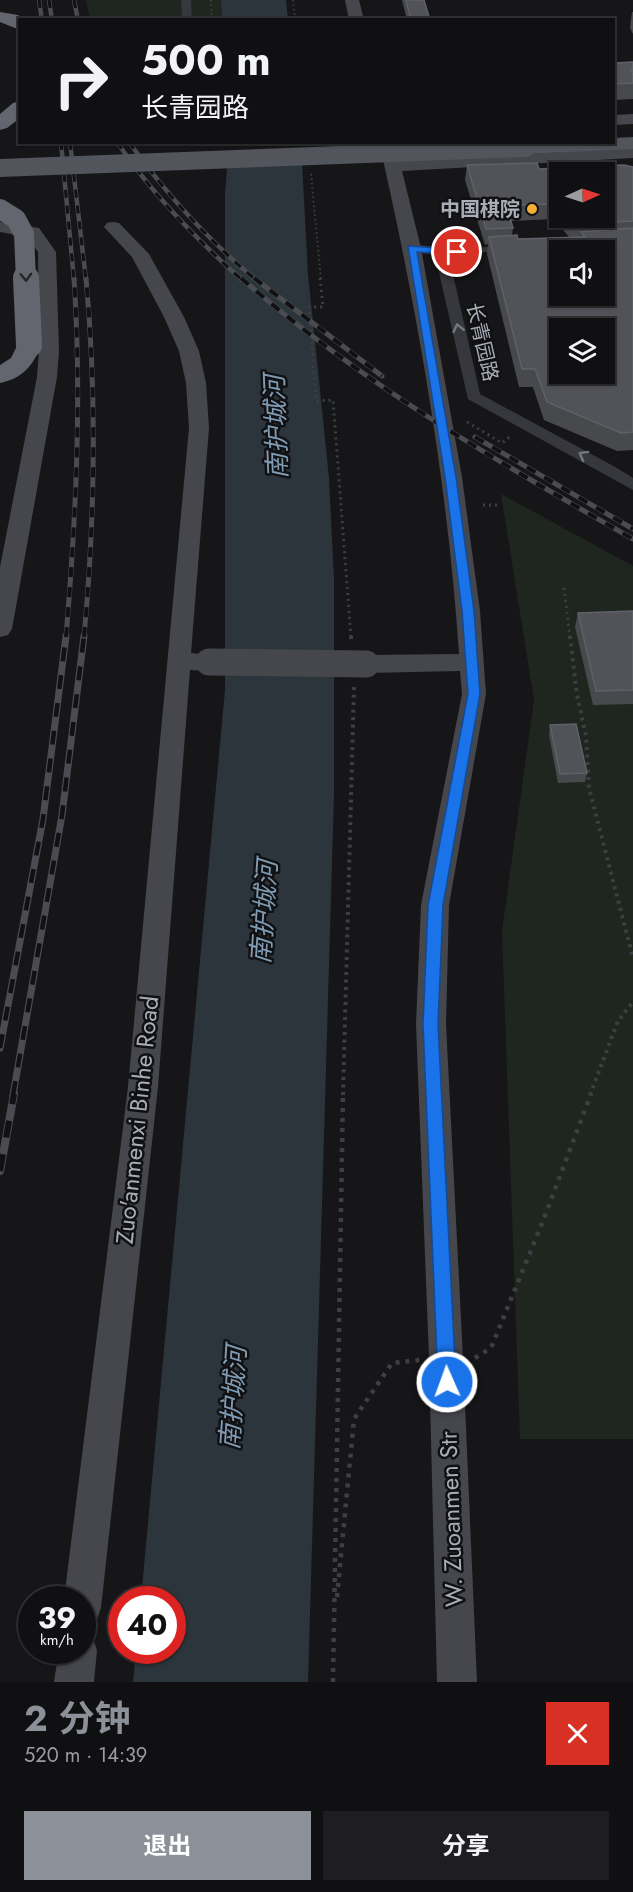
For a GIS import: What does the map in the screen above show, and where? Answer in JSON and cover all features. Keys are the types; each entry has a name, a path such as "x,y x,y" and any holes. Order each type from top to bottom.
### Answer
{"highway":[{"path":"0,16 12,19 18,24"},
{"path":"0,124 18,109"},
{"path":"0,209 16,219 24,234 29,345 22,362 0,376"}],"main road":[{"path":"615,133 633,132"},
{"path":"615,144 633,143"},
{"path":"0,156 386,144"},
{"path":"0,168 612,144"}],"street":[{"path":"186,0 187,18"},
{"path":"352,0 356,18"},
{"path":"615,120 633,119"},
{"path":"0,162 327,150 386,144"},
{"name":"W. Zuoanmen Str","path":"386,144 412,248 451,477 468,611 474,694 435,905 431,1024 436,1188 447,1358 457,1682"},
{"path":"445,144 451,163"},
{"path":"393,166 633,153"},
{"path":"0,227 33,232 46,252 49,351 47,377 0,629"},
{"name":"Zuo'anmenxi Binhe Road","path":"85,1586 143,1087 199,428 196,384 189,351 174,317 140,254 113,227"},
{"path":"412,248 441,252"},
{"name":"长青园路","path":"441,252 473,396 633,485"},
{"path":"178,661 358,664 472,662"},
{"path":"74,1682 76,1664"}],"lane":[{"path":"441,252 504,249"}],"path":[{"path":"211,0 212,18"},
{"path":"293,0 295,18"},
{"path":"310,162 323,307 309,307 316,401 333,400 358,664 340,1212 333,1682"},
{"path":"467,422 502,443"},
{"path":"483,505 500,505"},
{"path":"564,588 577,695 586,736 589,788 633,958"},
{"path":"475,1358 491,1348 543,1221 618,1021 633,1002"},
{"path":"334,1624 354,1419 392,1363 424,1359"}],"shaded area":[{"path":"86,0 221,0 222,18 90,18"},
{"path":"501,494 633,566 633,1439 520,1439 502,931 534,700"}],"water":[{"path":"221,0 286,0 288,18 222,18"},
{"name":"南护城河","path":"229,144 301,144 308,274 329,478 334,580 334,794 308,1682 133,1682 135,1664 186,1664 186,1586 142,1586 225,690 225,195"}],"pier":[{"path":"226,144 304,144 306,162 224,166"}],"building":[{"path":"406,0 424,0 429,18 410,18"},
{"path":"633,62 633,71 631,70 633,83 615,84 615,63"},
{"path":"537,163 539,169 549,169 549,204 506,205 513,228 486,229 467,165"},
{"path":"615,165 633,167 633,221 615,222"},
{"path":"633,228 633,432 621,433 547,402 535,369 522,369 489,237 517,235 518,239 585,237 581,232"},
{"path":"633,611 633,690 596,691 578,613"},
{"path":"576,724 587,773 560,774 550,725"}],"railway":[{"path":"39,0 42,18"},
{"path":"49,0 52,18"},
{"path":"74,0 78,18"},
{"path":"61,144 74,280"},
{"path":"70,144 86,280"},
{"path":"118,144 175,215 242,280"},
{"path":"131,144 188,215 256,280"},
{"path":"66,637 77,458 78,368 74,278"},
{"path":"84,637 93,458 92,368 86,278"},
{"path":"241,278 286,316 381,386 480,450 633,539"},
{"path":"254,278 382,376"},
{"path":"475,437 633,529"},
{"path":"0,1048 43,819 66,636"},
{"path":"13,1095 62,815 84,636"},
{"path":"0,1171 14,1094"}],"place":[{"name":"中国棋院","path":"532,209"}],"route":[{"path":"447,1382 436,1188 431,1024 435,905 474,694 468,611 451,477 412,248 457,252"}]}
